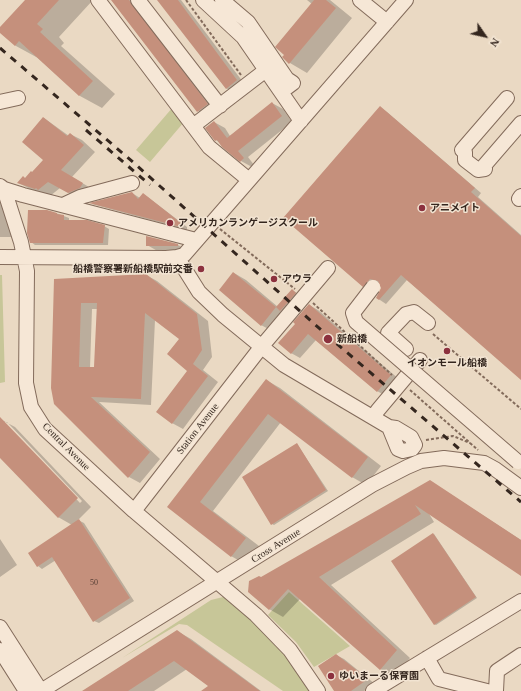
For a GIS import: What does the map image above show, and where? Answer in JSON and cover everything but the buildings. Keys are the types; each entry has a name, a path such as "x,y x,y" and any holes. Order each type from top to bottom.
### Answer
{"street":[{"path":"98,0 209,147 249,180"},
{"path":"138,0 220,106"},
{"path":"203,0 257,47 287,79 293,83 281,92"},
{"path":"222,0 248,22 266,70 301,121"},
{"path":"360,0 387,22"},
{"path":"0,257 177,257 184,254 406,0"},
{"path":"193,126 266,70"},
{"path":"0,102 18,98"},
{"path":"508,98 464,151 465,160 478,170 484,168 521,123"},
{"path":"63,205 80,197 132,182"},
{"path":"2,188 196,240"},
{"name":"Central Avenue","path":"2,188 21,242 27,275 26,383 31,407 45,429 134,511 218,582 276,634 290,650 318,691"},
{"path":"177,257 199,292 223,315 284,365 389,427 401,430 414,441"},
{"name":"Station Avenue","path":"134,511 262,346 328,268"},
{"path":"373,287 353,313 356,322 520,465"},
{"path":"406,349 388,333 406,314 414,312 431,326"},
{"path":"373,417 420,360"},
{"name":"Cross Avenue","path":"41,691 372,485 421,461 444,458 484,463 500,472 521,488"},
{"path":"373,691 521,601"},
{"path":"0,627 41,691"},
{"path":"0,650 26,691"},
{"path":"496,691 497,671 521,655"},
{"path":"427,658 439,679 487,691"}],"path":[{"path":"186,0 248,84"},
{"path":"431,326 432,333 521,409"},
{"path":"401,382 480,452"},
{"path":"414,441 419,439 430,440 453,436 472,445"}],"green space":[{"path":"173,107 184,122 150,162 136,150"},
{"path":"0,275 2,275 5,382 0,383"},
{"path":"289,592 350,646 314,667 296,642 268,615"},
{"path":"227,596 284,650 314,691 283,691 187,625 179,624 122,658 211,600"}],"railway":[{"path":"0,48 134,163 329,337 521,502"},
{"path":"86,130 150,185"}],"place":[{"name":"アニメイト","path":"422,208"},
{"name":"アメリカンランゲージスクール","path":"170,223"},
{"name":"船橋警察署新船橋駅前交番","path":"201,269"},
{"name":"アウラ","path":"274,279"},
{"name":"新船橋","path":"328,339"},
{"name":"イオンモール船橋","path":"447,351"},
{"name":"ゆいまーる保育園","path":"331,676"}]}
